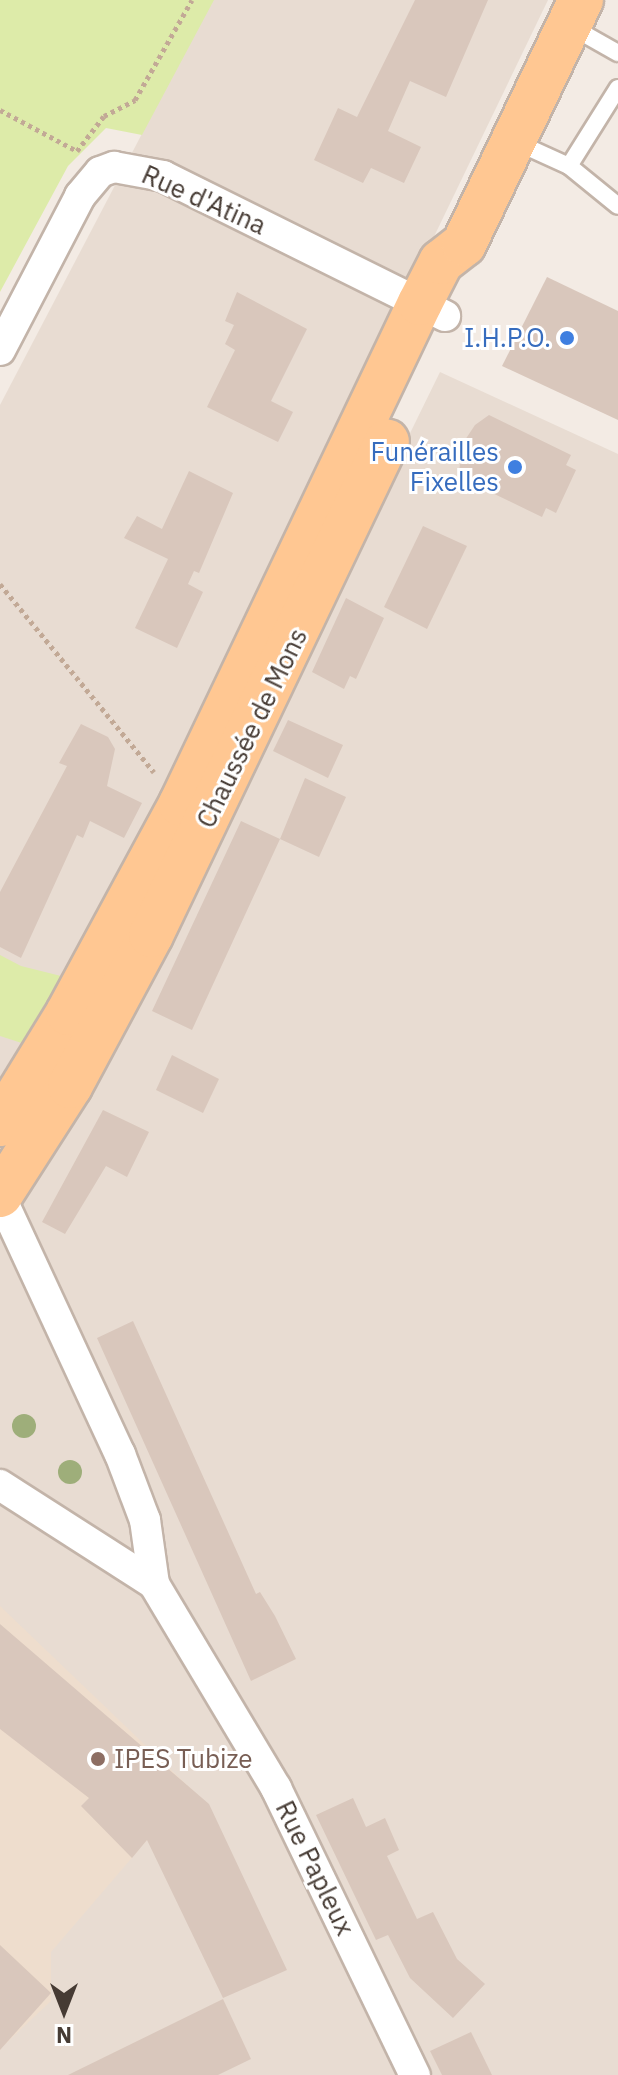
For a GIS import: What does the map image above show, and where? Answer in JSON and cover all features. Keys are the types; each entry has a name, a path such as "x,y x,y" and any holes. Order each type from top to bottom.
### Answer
{"main road":[{"name":"Chaussée de Mons","path":"4,1118 181,804 432,310 467,272 464,244 575,13"},
{"name":"Chaussée de Mons","path":"0,1194 70,1086 151,935 432,310"}],"street":[{"name":"Rue d'Atina","path":"0,350 80,196 100,172 114,167 140,167 163,176 432,310"},
{"path":"0,1194 4,1118"},
{"name":"Rue Papleux","path":"0,1194 120,1454 145,1520 154,1584 276,1788 415,2075"},
{"name":"Rue Papleux","path":"0,1485 154,1584"}],"lane":[{"path":"575,13 618,53"},
{"path":"569,166 618,88"},
{"path":"515,141 569,166 618,206"}],"path":[{"path":"0,110 77,151 104,116 135,100 192,0"},
{"path":"0,584 181,804"}],"shaded area":[{"path":"212,0 548,0 178,768 0,1100 0,405"},
{"path":"440,372 618,454 618,2075 0,2075 0,1226 106,1054"},
{"path":"0,1606 191,1789 51,1952 51,2001 0,2049"}],"green space":[{"path":"0,0 214,0 142,135 106,128 68,166 0,292"},
{"path":"0,955 21,966 61,976 31,1046 0,1036"}],"building":[{"path":"415,0 488,0 446,97 410,81 388,131 421,147 404,183 371,168 363,183 314,160 338,108 357,117"},
{"name":"I.H.P.O.","path":"547,277 618,311 618,420 502,366"},
{"path":"237,292 307,329 271,401 293,412 278,442 207,407 235,350 225,344 234,325 225,321"},
{"name":"Funérailles Fixelles","path":"489,415 571,455 566,465 576,470 556,513 546,508 542,517 459,477 461,446 475,425"},
{"path":"189,471 233,493 199,573 194,571 188,584 203,592 177,648 135,628 168,559 124,538 137,516 162,529"},
{"path":"423,526 467,546 427,629 384,607"},
{"path":"346,598 384,618 356,679 350,676 344,689 312,672"},
{"path":"288,720 343,745 328,778 273,751"},
{"path":"81,724 108,737 115,749 107,786 142,803 124,838 90,821 83,838 77,835 21,958 0,947 0,892 67,766 59,763"},
{"path":"305,778 346,797 319,857 280,839"},
{"path":"241,821 280,839 192,1030 152,1011"},
{"path":"172,1055 219,1079 203,1113 156,1090"},
{"path":"103,1110 149,1132 127,1177 106,1166 65,1234 42,1222"},
{"path":"133,1321 256,1594 260,1592 275,1616 296,1659 251,1681 97,1338"},
{"path":"0,1624 209,1804 287,1970 223,1998 147,1840 132,1858 81,1806 89,1798 0,1729"},
{"path":"353,1798 366,1827 385,1818 399,1850 387,1856 417,1919 433,1912 457,1959 485,1984 453,2018 410,1978 388,1935 376,1940 316,1815"},
{"path":"0,1945 51,1993 0,2050"},
{"path":"223,1999 251,2059 218,2075 68,2075"},
{"path":"471,2032 492,2075 442,2075 430,2051"}],"place":[{"name":"I.H.P.O.","path":"567,338"},
{"name":"Funérailles Fixelles","path":"515,467"},
{"name":"IPES Tubize","path":"98,1759"}]}
